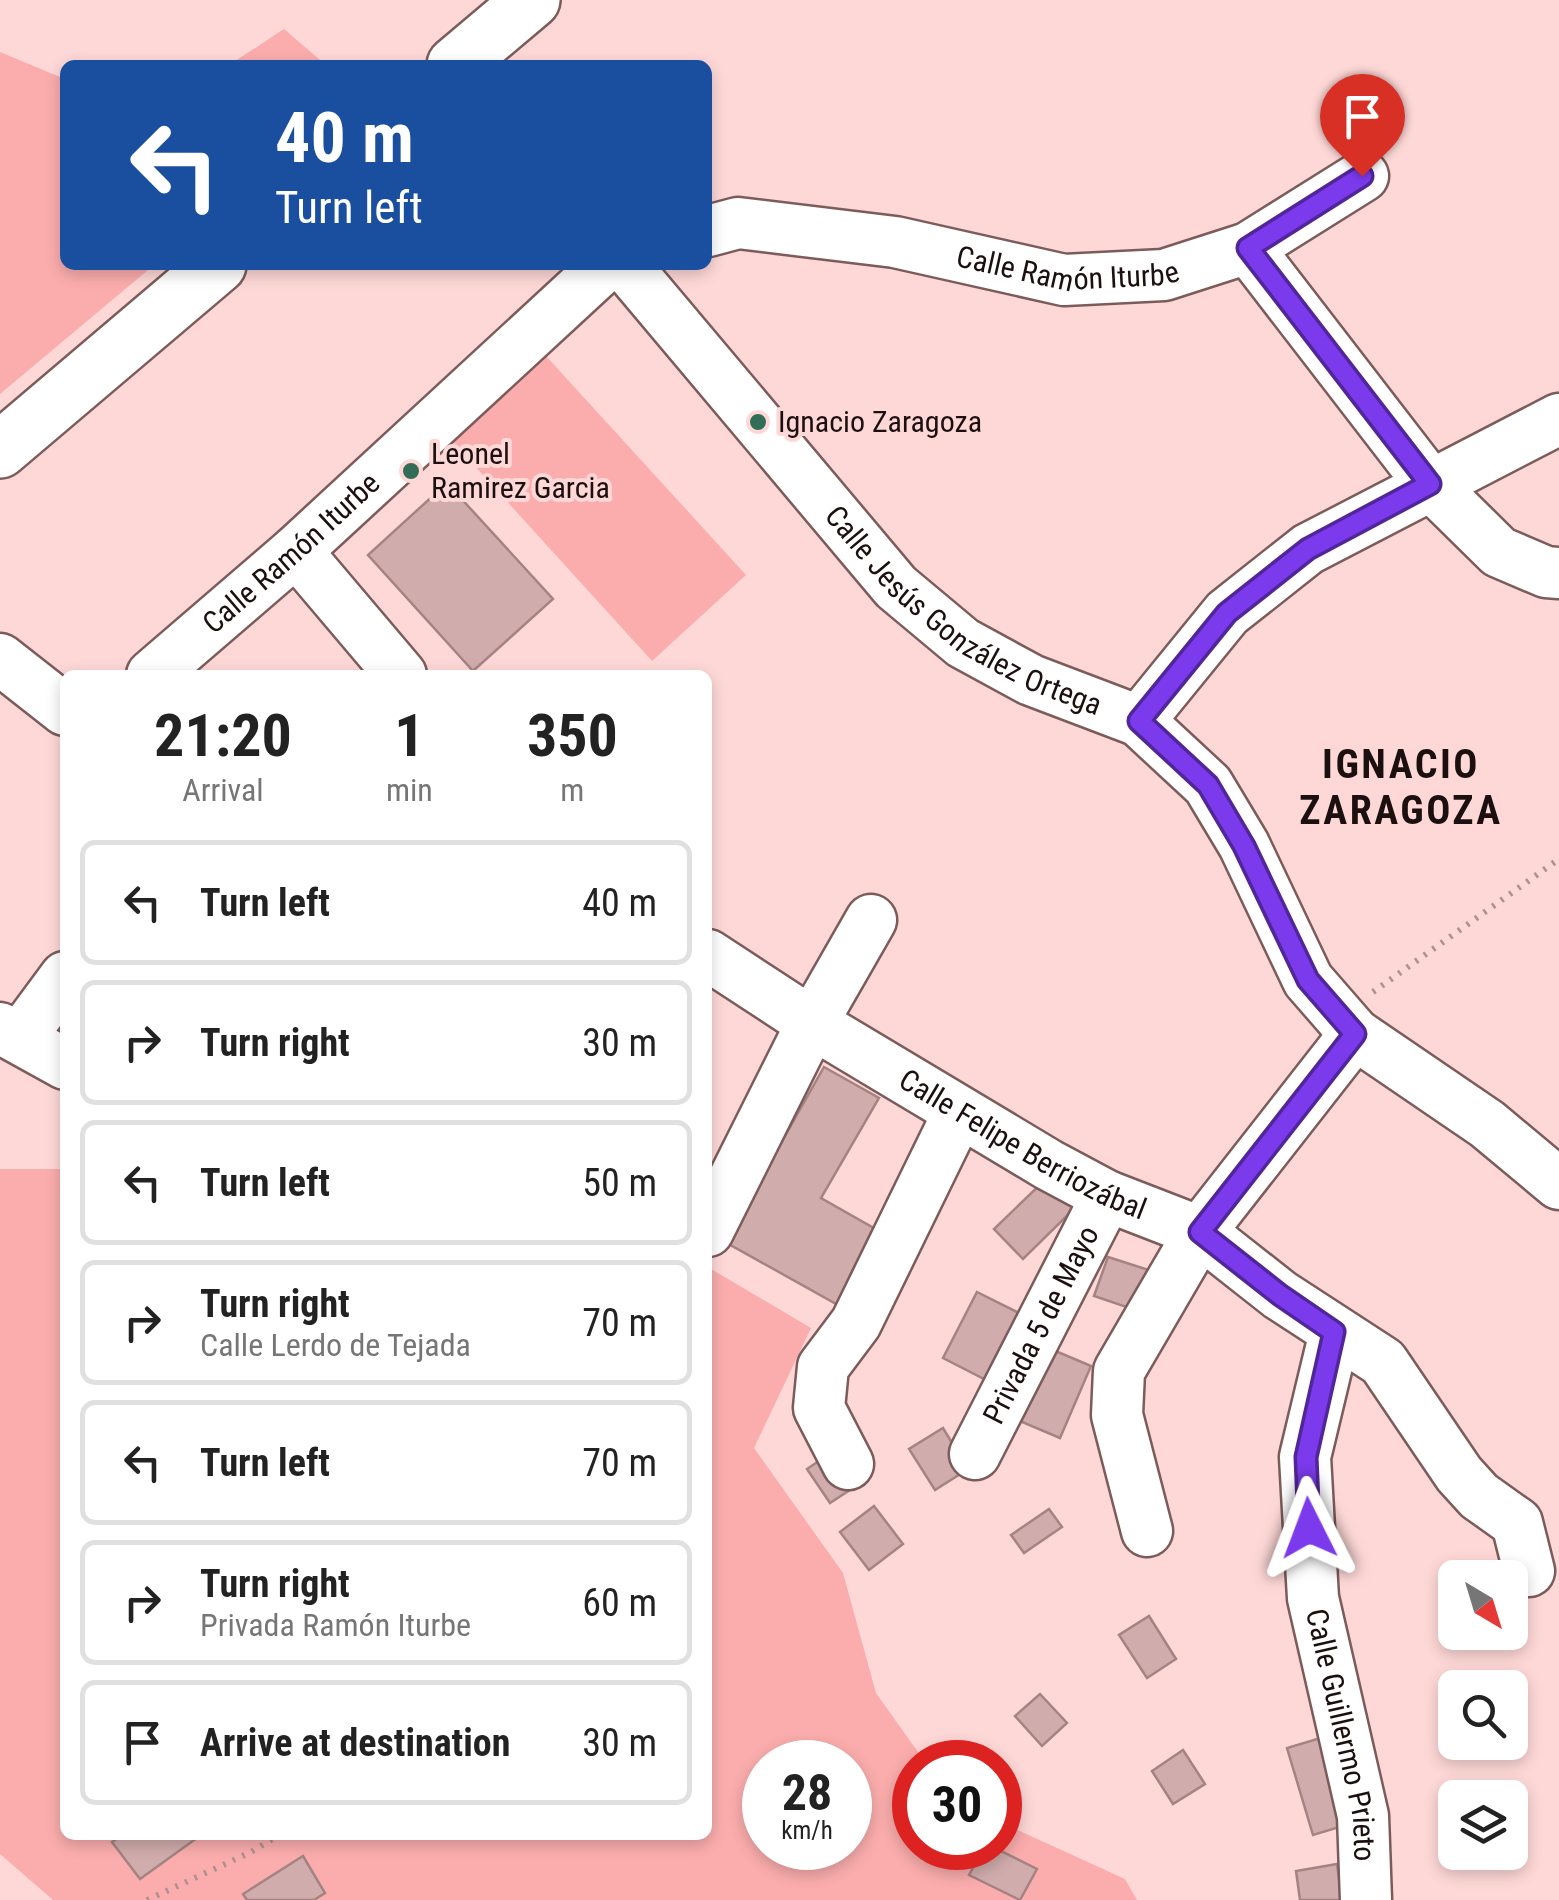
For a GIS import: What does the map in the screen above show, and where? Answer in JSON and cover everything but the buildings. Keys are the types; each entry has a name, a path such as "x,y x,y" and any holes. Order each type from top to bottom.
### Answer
{"main road":[{"path":"461,60 532,0"},
{"path":"0,450 212,270"}],"street":[{"name":"Calle Ramón Iturbe","path":"712,230 738,223 895,242 1064,280 1164,275 1248,248 1362,176"},
{"path":"1248,248 1430,484 1500,552 1546,572 1559,573"},
{"name":"Calle Ramón Iturbe","path":"158,670 296,551 601,270"},
{"name":"Calle Jesús González Ortega","path":"629,270 896,587 963,643 1031,680 1139,721 1208,785 1244,846 1308,980 1347,1025 1487,1124 1559,1184"},
{"path":"1139,721 1227,613 1308,549 1559,419"},
{"path":"296,551 397,670"},
{"path":"0,659 60,706"},
{"path":"712,1223 812,1023 871,920"},
{"name":"Calle Felipe Berriozábal","path":"712,957 812,1023 1107,1196 1200,1232 1280,1295 1384,1362 1478,1496 1518,1523 1529,1570"},
{"path":"60,982 10,1033 60,1061"},
{"path":"1146,1531 1117,1415 1119,1370 1200,1232 1347,1025"},
{"path":"848,1464 819,1408 823,1367 856,1323 960,1112"},
{"name":"Privada 5 de Mayo","path":"975,1454 1107,1196"},
{"name":"Calle Guillermo Prieto","path":"1334,1332 1306,1457 1311,1563 1313,1598 1363,1816 1366,1900"}],"path":[{"path":"1347,1025 1559,859"},
{"path":"147,1900 271,1840"}],"shaded area":[{"path":"284,29 320,60 237,60"},
{"path":"0,52 60,77 60,270 148,270 0,394"},
{"path":"546,356 746,575 652,661 452,441"},
{"path":"0,1169 60,1169 60,1840 712,1840 712,1270 811,1328 754,1448 843,1573 876,1693 909,1740 892,1740 892,1870 1022,1870 1022,1832 1125,1879 1137,1900 53,1900 0,1854"}],"place":[{"name":"Ignacio Zaragoza","path":"758,422"},
{"name":"Leonel Ramirez Garcia","path":"411,471"}],"district":[{"name":"IGNACIO ZARAGOZA","path":"1401,787"}],"route":[{"path":"1309,1528 1306,1457 1334,1332 1200,1232 1355,1034 1308,980 1244,846 1208,785 1139,721 1227,613 1308,549 1430,484 1248,248 1362,176"}]}
